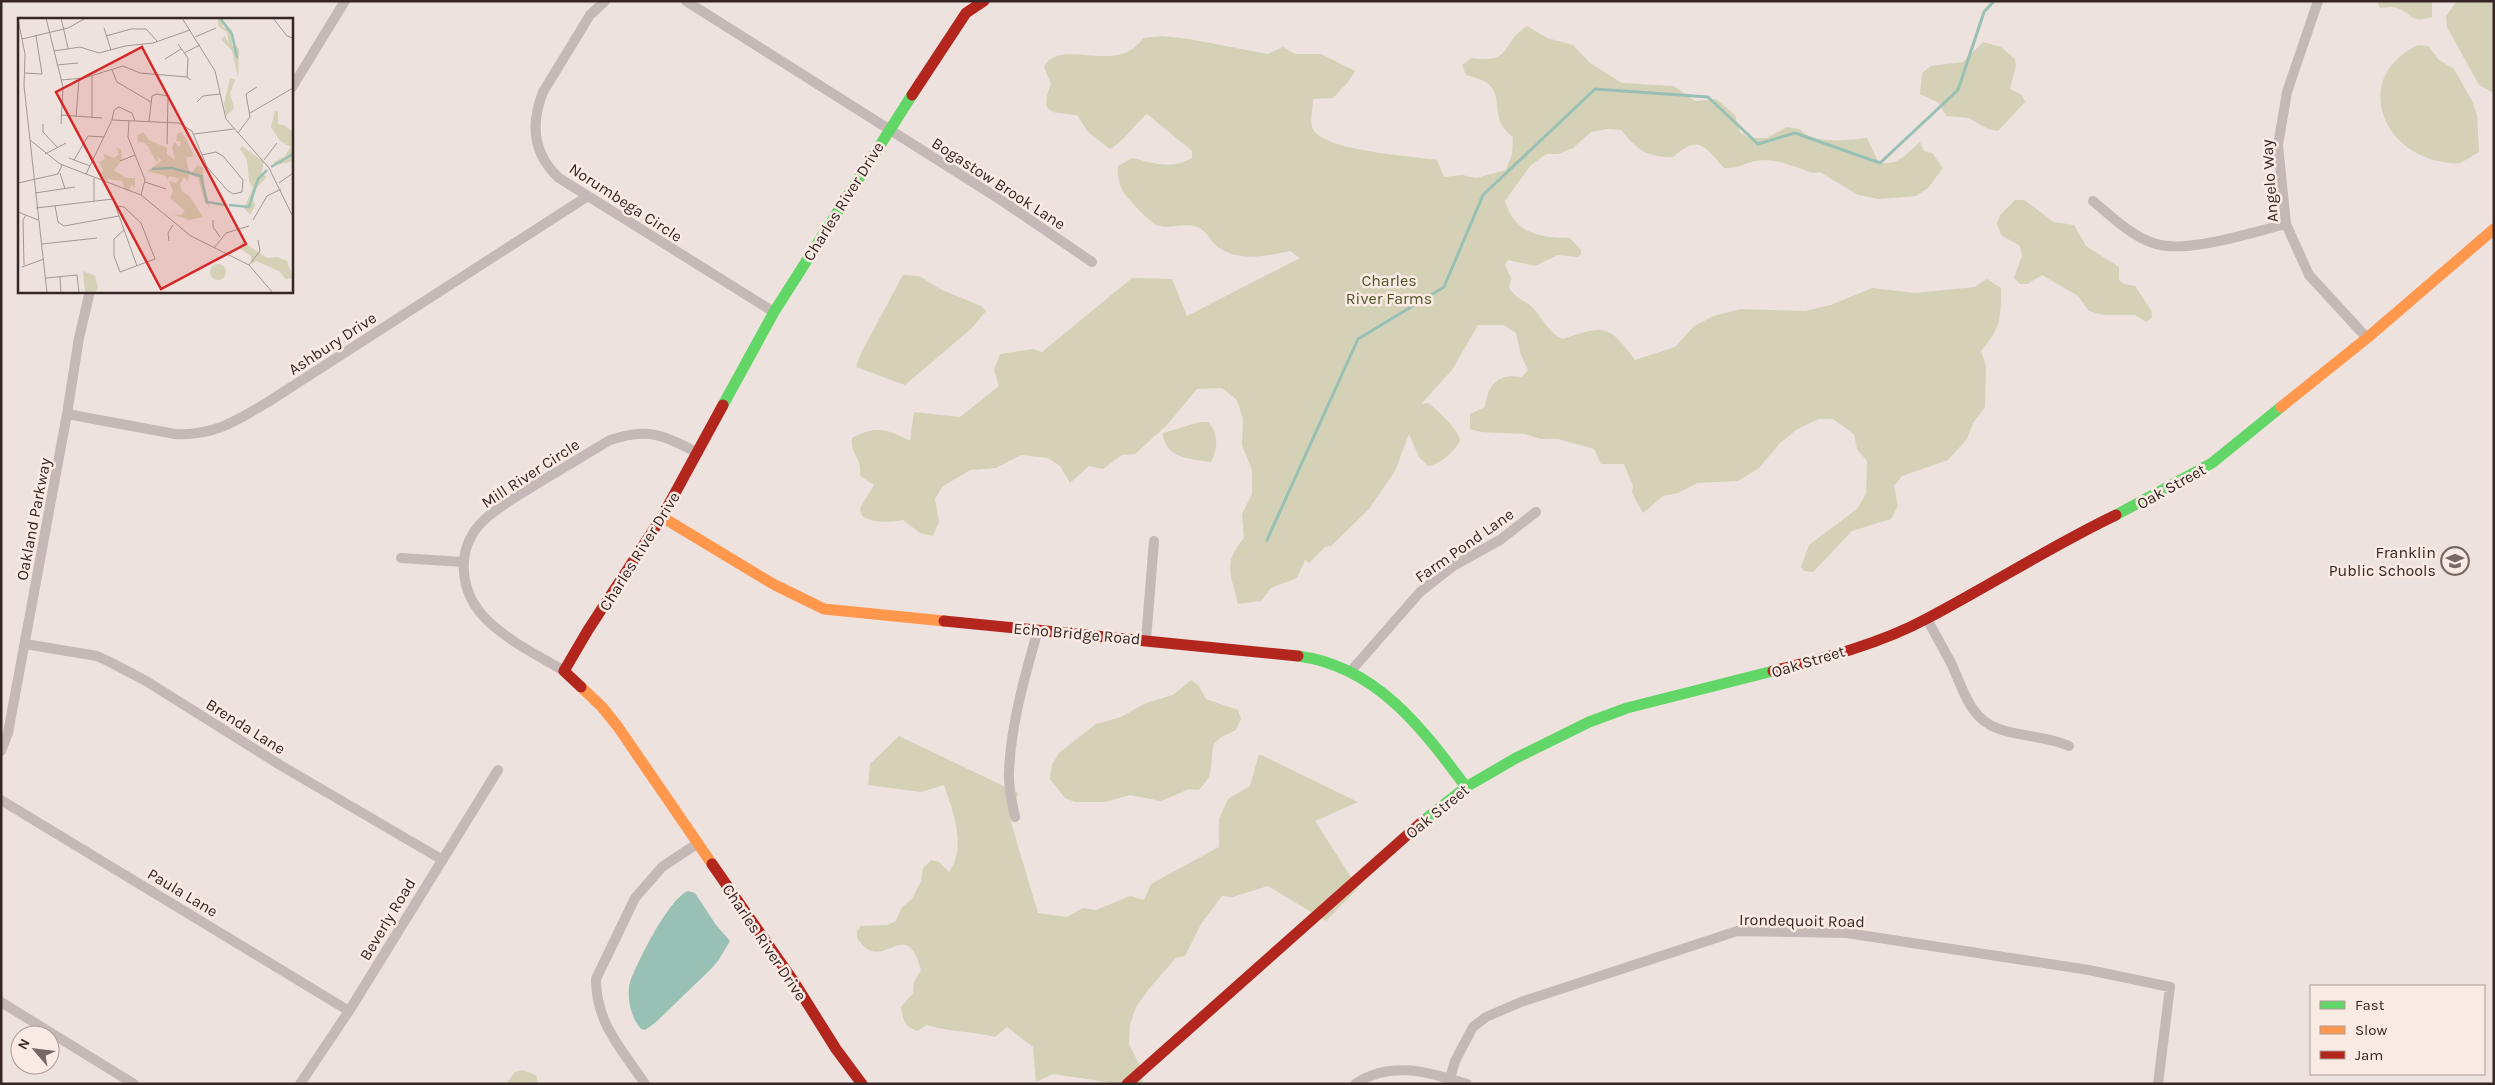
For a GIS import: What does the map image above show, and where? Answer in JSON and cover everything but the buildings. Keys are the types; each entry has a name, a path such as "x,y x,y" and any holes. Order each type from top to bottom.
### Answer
{"street":[{"path":"292,87 346,1"},
{"name":"Norumbega Circle","path":"605,1 590,15 543,92 538,106 534,134 542,159 551,171 588,196 774,312"},
{"path":"686,1 889,130"},
{"name":"Charles River Drive","path":"862,1084 836,1049 794,982 618,727 602,707 564,671 588,630 662,517 774,312 955,28 966,13 984,1"},
{"name":"Angelo Way","path":"2318,1 2287,92 2278,145 2286,224 2309,275 2367,338"},
{"name":"Bogastow Brook Lane","path":"889,130 1092,262"},
{"name":"Ashbury Drive","path":"68,414 175,434 190,435 213,431 268,402 588,196"},
{"path":"2093,201 2134,233 2154,244 2178,247 2219,241 2286,224"},
{"name":"Oak Street","path":"1127,1084 1440,806 1466,787 1558,736 1612,714 1668,697 1813,661 1884,638 1927,619 2068,538 2131,508 2212,463 2367,338 2494,229"},
{"name":"Oakland Parkway","path":"1,751 8,733 68,414 79,338 90,292"},
{"name":"Mill River Circle","path":"463,562 464,554 484,520 512,499 610,440 626,434 650,433 664,436 698,453"},
{"name":"Farm Pond Lane","path":"1351,671 1420,592 1453,566 1500,540 1536,512"},
{"name":"Echo Bridge Road","path":"662,517 773,584 824,609 1311,658 1351,671 1385,694 1407,715 1433,743 1466,787"},
{"path":"1146,640 1154,541"},
{"path":"401,558 463,562 463,577 468,591 481,614 519,644 564,671"},
{"path":"1927,619 1951,664 1960,688 1978,716 1998,729 2044,738 2069,746"},
{"path":"1016,817 1009,772 1012,744 1038,630"},
{"name":"Brenda Lane","path":"25,644 97,656 110,662 146,681 280,765 441,859"},
{"name":"Beverly Road","path":"300,1084 349,1011 441,859 498,770"},
{"name":"Paula Lane","path":"1,800 349,1011"},
{"path":"645,1084 604,1022 598,1002 596,979 636,898 662,867 698,843"},
{"name":"Irondequoit Road","path":"1450,1078 1455,1061 1473,1027 1486,1017 1521,1002 1738,931 1847,933 2089,970 2170,987 2158,1084"},
{"path":"1,1002 134,1084"},
{"path":"1355,1084 1375,1073 1397,1069 1412,1070 1450,1078 1467,1084"}],"green space":[{"path":"2377,1 2432,1 2432,17 2416,19 2397,8 2380,8"},
{"path":"2457,1 2494,1 2494,93 2479,85 2447,27 2446,16"},
{"name":"Charles River Farms","path":"1527,26 1547,38 1573,45 1590,63 1622,83 1674,86 1695,101 1716,99 1735,115 1740,132 1749,138 1767,138 1787,127 1800,129 1806,134 1821,139 1867,138 1878,161 1884,163 1901,159 1920,142 1924,151 1932,153 1943,168 1928,188 1916,196 1879,199 1858,195 1820,172 1814,173 1777,161 1762,160 1724,168 1701,146 1689,146 1673,157 1655,156 1643,151 1632,143 1621,130 1608,129 1591,132 1573,148 1558,154 1546,154 1530,166 1505,201 1509,212 1522,227 1539,235 1570,238 1581,250 1581,254 1577,257 1558,255 1535,266 1508,260 1505,265 1511,278 1509,288 1513,293 1533,308 1550,329 1563,339 1588,331 1605,331 1619,340 1635,360 1675,347 1694,326 1714,316 1740,309 1805,311 1831,305 1872,288 1915,293 1975,287 1987,279 2001,288 2001,307 1996,329 1981,351 1986,366 1985,407 1973,423 1967,439 1948,460 1902,476 1894,486 1898,506 1891,519 1852,531 1813,572 1804,571 1801,567 1809,545 1857,509 1866,494 1867,461 1857,449 1854,434 1833,419 1818,419 1796,430 1780,443 1759,468 1738,481 1697,483 1678,493 1663,496 1643,513 1632,493 1633,486 1624,464 1601,464 1594,449 1558,439 1541,439 1525,434 1481,432 1470,429 1470,414 1485,407 1492,386 1501,378 1522,377 1528,370 1521,355 1516,333 1504,325 1478,325 1452,370 1421,404 1428,403 1442,415 1458,435 1460,440 1451,453 1442,460 1428,466 1419,457 1409,434 1395,471 1369,509 1331,546 1325,547 1309,563 1305,560 1297,578 1271,588 1261,601 1238,604 1231,576 1230,569 1233,555 1244,538 1242,514 1252,494 1252,470 1242,445 1243,419 1237,400 1222,388 1197,389 1167,425 1135,454 1122,455 1103,469 1089,466 1070,483 1060,466 1048,458 1021,455 996,468 970,470 942,487 935,499 939,522 933,536 920,533 903,520 887,522 867,519 862,516 860,508 874,485 860,476 852,438 868,431 882,430 910,441 914,412 960,417 999,386 994,370 1000,354 1033,349 1042,352 1132,278 1172,279 1187,316 1300,258 1290,251 1254,257 1236,255 1219,248 1204,231 1197,227 1187,225 1166,227 1153,223 1123,192 1120,186 1118,166 1132,158 1162,164 1177,164 1192,158 1192,151 1147,114 1120,142 1110,149 1088,132 1077,115 1050,110 1046,102 1051,84 1044,67 1052,58 1076,54 1119,55 1132,49 1143,38 1162,36 1189,39 1268,54 1283,47 1295,54 1321,54 1355,71 1348,82 1333,98 1313,99 1311,124 1318,135 1331,142 1348,147 1437,160 1444,177 1462,175 1476,178 1506,170 1512,154 1513,137 1505,130 1498,115 1493,89 1480,79 1466,75 1462,65 1471,58 1485,59 1500,55 1505,51 1512,39"},
{"path":"1983,42 2001,47 2015,59 2016,66 2010,89 2022,95 2025,102 1998,131 1988,129 1969,118 1946,116 1939,103 1920,94 1922,73 1931,66 1963,62"},
{"path":"2418,45 2428,46 2439,60 2454,69 2472,101 2477,115 2479,152 2462,162 2448,163 2422,156 2404,145 2391,130 2383,112 2380,94 2385,76 2397,59"},
{"path":"2015,200 2024,200 2054,222 2074,225 2086,246 2119,267 2119,280 2124,284 2135,286 2151,310 2152,317 2146,322 2135,315 2104,315 2089,311 2078,296 2042,275 2027,284 2020,284 2014,278 2022,256 2020,246 2001,235 1997,224 2000,215"},
{"path":"903,275 919,276 942,290 981,306 986,311 972,328 905,385 856,367 861,353"},
{"path":"1200,422 1208,422 1216,436 1215,452 1211,462 1180,456 1168,448 1165,442 1163,433"},
{"path":"1191,680 1199,686 1206,699 1238,710 1241,719 1236,730 1215,742 1209,775 1199,790 1189,789 1161,801 1130,795 1105,802 1075,802 1065,798 1050,779 1052,765 1059,753 1096,724 1121,717 1146,703 1173,695"},
{"path":"899,736 1018,793 1010,819 1038,913 1067,917 1083,908 1096,910 1130,896 1144,900 1151,884 1219,847 1219,819 1228,799 1250,786 1259,754 1358,802 1315,821 1358,888 1326,921 1268,886 1232,897 1222,896 1201,924 1185,956 1176,958 1136,1007 1130,1025 1129,1044 1140,1066 1143,1084 1120,1084 1053,1074 1036,1082 1033,1047 1007,1027 995,1037 927,1025 917,1031 909,1027 904,1019 901,1007 913,993 914,982 921,970 916,955 910,948 904,945 876,952 869,950 857,938 857,931 861,926 887,925 896,921 902,907 912,899 921,881 923,868 931,860 939,862 949,872 957,852 957,829 944,785 921,792 868,785 870,764"},
{"path":"522,1070 536,1075 538,1084 506,1084 515,1072"}],"water":[{"path":"688,891 695,893 716,925 730,941 711,969 655,1023 645,1030 641,1029 634,1019 630,1007 630,982 654,932 680,896"}],"waterway":[{"path":"1267,540 1358,339 1444,287 1483,195 1595,89 1708,97 1758,144 1795,133 1880,163 1958,90 1984,12 1994,1"}],"traffic: fast":[{"path":"723,405 774,312 912,95"},
{"path":"2116,515 2212,463 2281,407"},
{"path":"1298,656 1326,662 1351,672 1374,686 1414,722 1466,787"},
{"path":"1423,821 1466,787 1516,758 1589,722 1627,708 1773,671"}],"traffic: slow":[{"path":"2281,407 2367,338 2494,229"},
{"path":"662,517 773,584 824,609 944,621"},
{"path":"581,687 602,707 618,727 712,864"}],"traffic: jam":[{"path":"912,95 966,13 984,1"},
{"path":"581,687 564,671 588,630 662,517 723,405"},
{"path":"1773,671 1872,643 1910,627 2116,515"},
{"path":"944,621 1298,656"},
{"path":"1127,1084 1423,821"},
{"path":"712,864 794,982 836,1049 862,1084"}],"place":[{"name":"Franklin Public Schools","path":"2455,561"}]}
